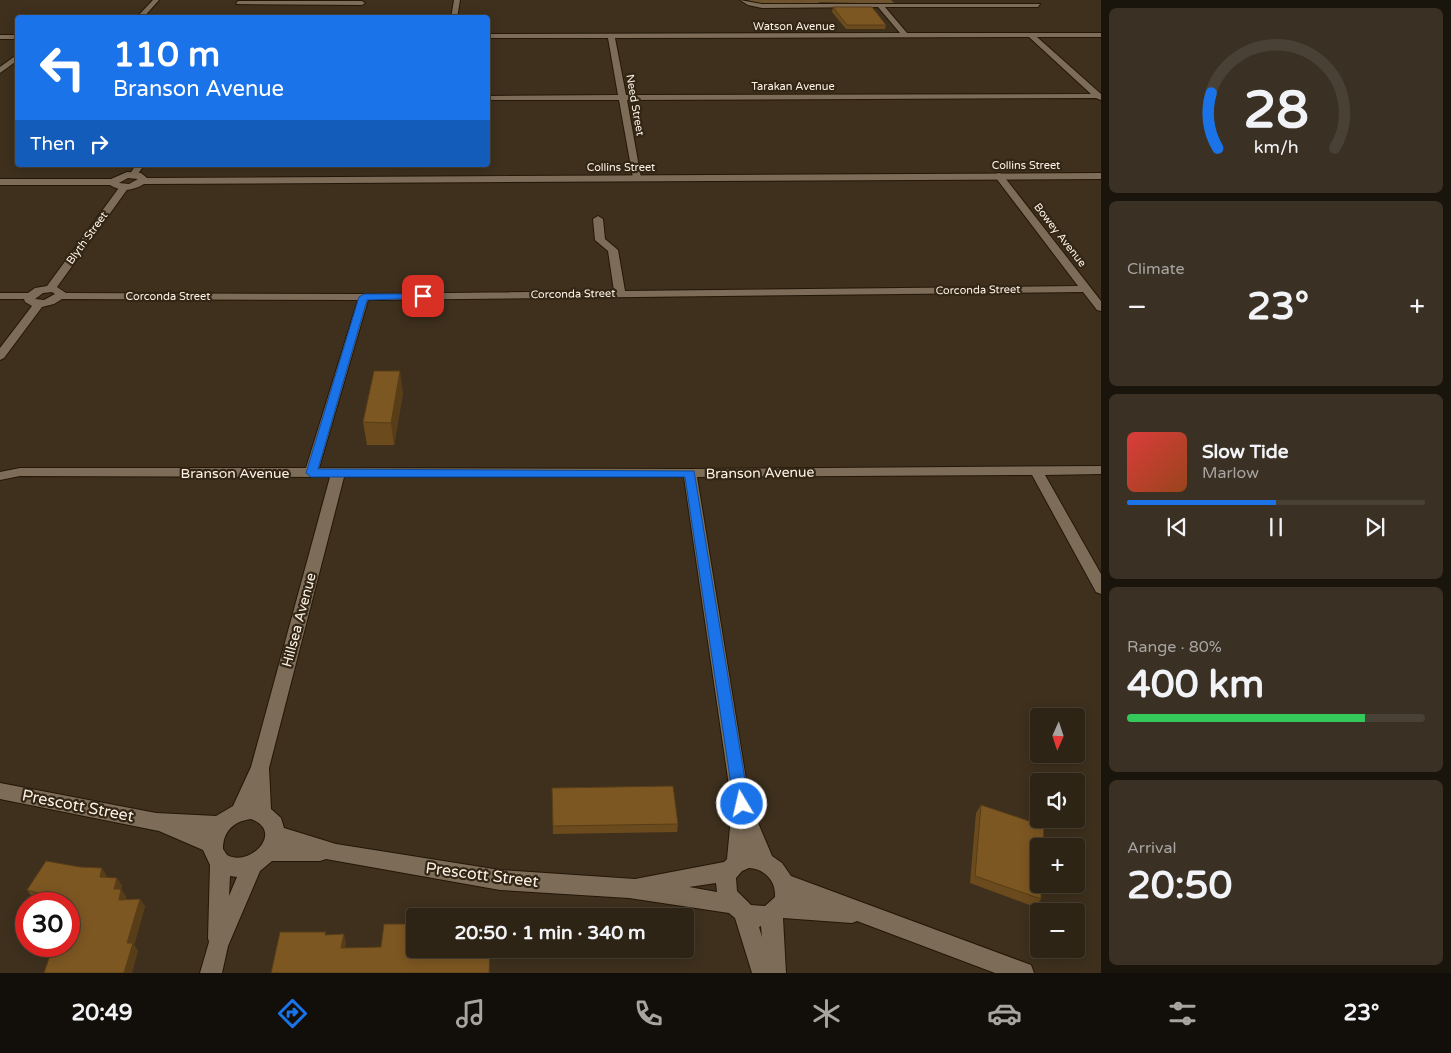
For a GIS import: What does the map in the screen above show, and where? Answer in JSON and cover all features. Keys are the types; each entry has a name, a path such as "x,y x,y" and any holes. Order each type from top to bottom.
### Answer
{"street":[{"path":"142,15 156,0"},
{"path":"454,15 457,0"},
{"path":"743,0 755,5 1038,6"},
{"path":"939,0 945,6"},
{"path":"238,3 316,1 362,3"},
{"path":"880,6 905,35"},
{"path":"1030,35 1100,97"},
{"name":"Watson Avenue","path":"490,36 1101,35"},
{"name":"Need Street","path":"611,36 637,178"},
{"path":"0,37 15,37"},
{"path":"0,71 15,58"},
{"name":"Tarakan Avenue","path":"490,98 1100,97"},
{"path":"132,175 138,167"},
{"path":"0,182 114,182 121,177 132,175 141,177 142,182"},
{"name":"Bowey Avenue","path":"999,176 1101,308"},
{"name":"Collins Street","path":"124,187 142,182 1101,176"},
{"path":"114,182 116,185 124,187"},
{"name":"Blyth Street","path":"50,288 124,187"},
{"path":"598,219 600,240 613,250 620,294"},
{"path":"0,296 35,300 53,301 59,296 60,291 50,288 36,292 35,300 0,356"},
{"name":"Corconda Street","path":"59,296 364,297 1086,289"},
{"path":"311,473 364,297"},
{"path":"1036,470 1101,588"},
{"name":"Branson Avenue","path":"0,476 20,472 690,474 1101,470"},
{"name":"Hillsea Avenue","path":"240,812 260,767 338,473"},
{"path":"690,474 742,804 764,861"},
{"name":"Hillsea Avenue","path":"260,767 262,812"},
{"name":"Prescott Street","path":"0,791 156,822 221,825"},
{"path":"742,804 732,867 726,887 738,908 763,973"},
{"path":"212,973 218,946 214,834 230,817 240,812 252,810 262,812 270,817 275,825 266,850 218,946"},
{"name":"Prescott Street","path":"156,822 216,853"},
{"path":"216,853 235,868 266,850"},
{"name":"Prescott Street","path":"266,850 336,853 500,880 629,888 738,908"},
{"path":"732,867 749,859 764,861 777,871 785,884 786,897 776,912 775,973"},
{"name":"Prescott Street","path":"629,888 732,867"},
{"path":"785,884 1023,973"},
{"path":"738,908 758,917 776,912 868,914"}],"shaded area":[{"path":"748,0 891,0 895,4 819,2 820,4 757,4"}],"building":[{"path":"833,7 872,7 886,25 847,25"},
{"path":"374,371 400,371 391,423 363,422"},
{"path":"673,786 678,824 553,826 552,788"},
{"path":"981,805 1030,821 1030,828 1044,828 1043,838 1030,838 1030,893 1041,893 1041,899 975,876"},
{"path":"46,861 80,867 102,868 100,877 117,878 114,889 121,889 119,900 140,899 127,943 133,943 124,973 44,973 49,957 80,957 80,892 34,892 27,890"},
{"path":"384,924 406,924 406,958 490,958 489,973 271,973 280,932 326,932 325,935 344,934 341,948 381,947"}],"route":[{"path":"423,296 364,297 311,473 690,474 742,804"}]}
